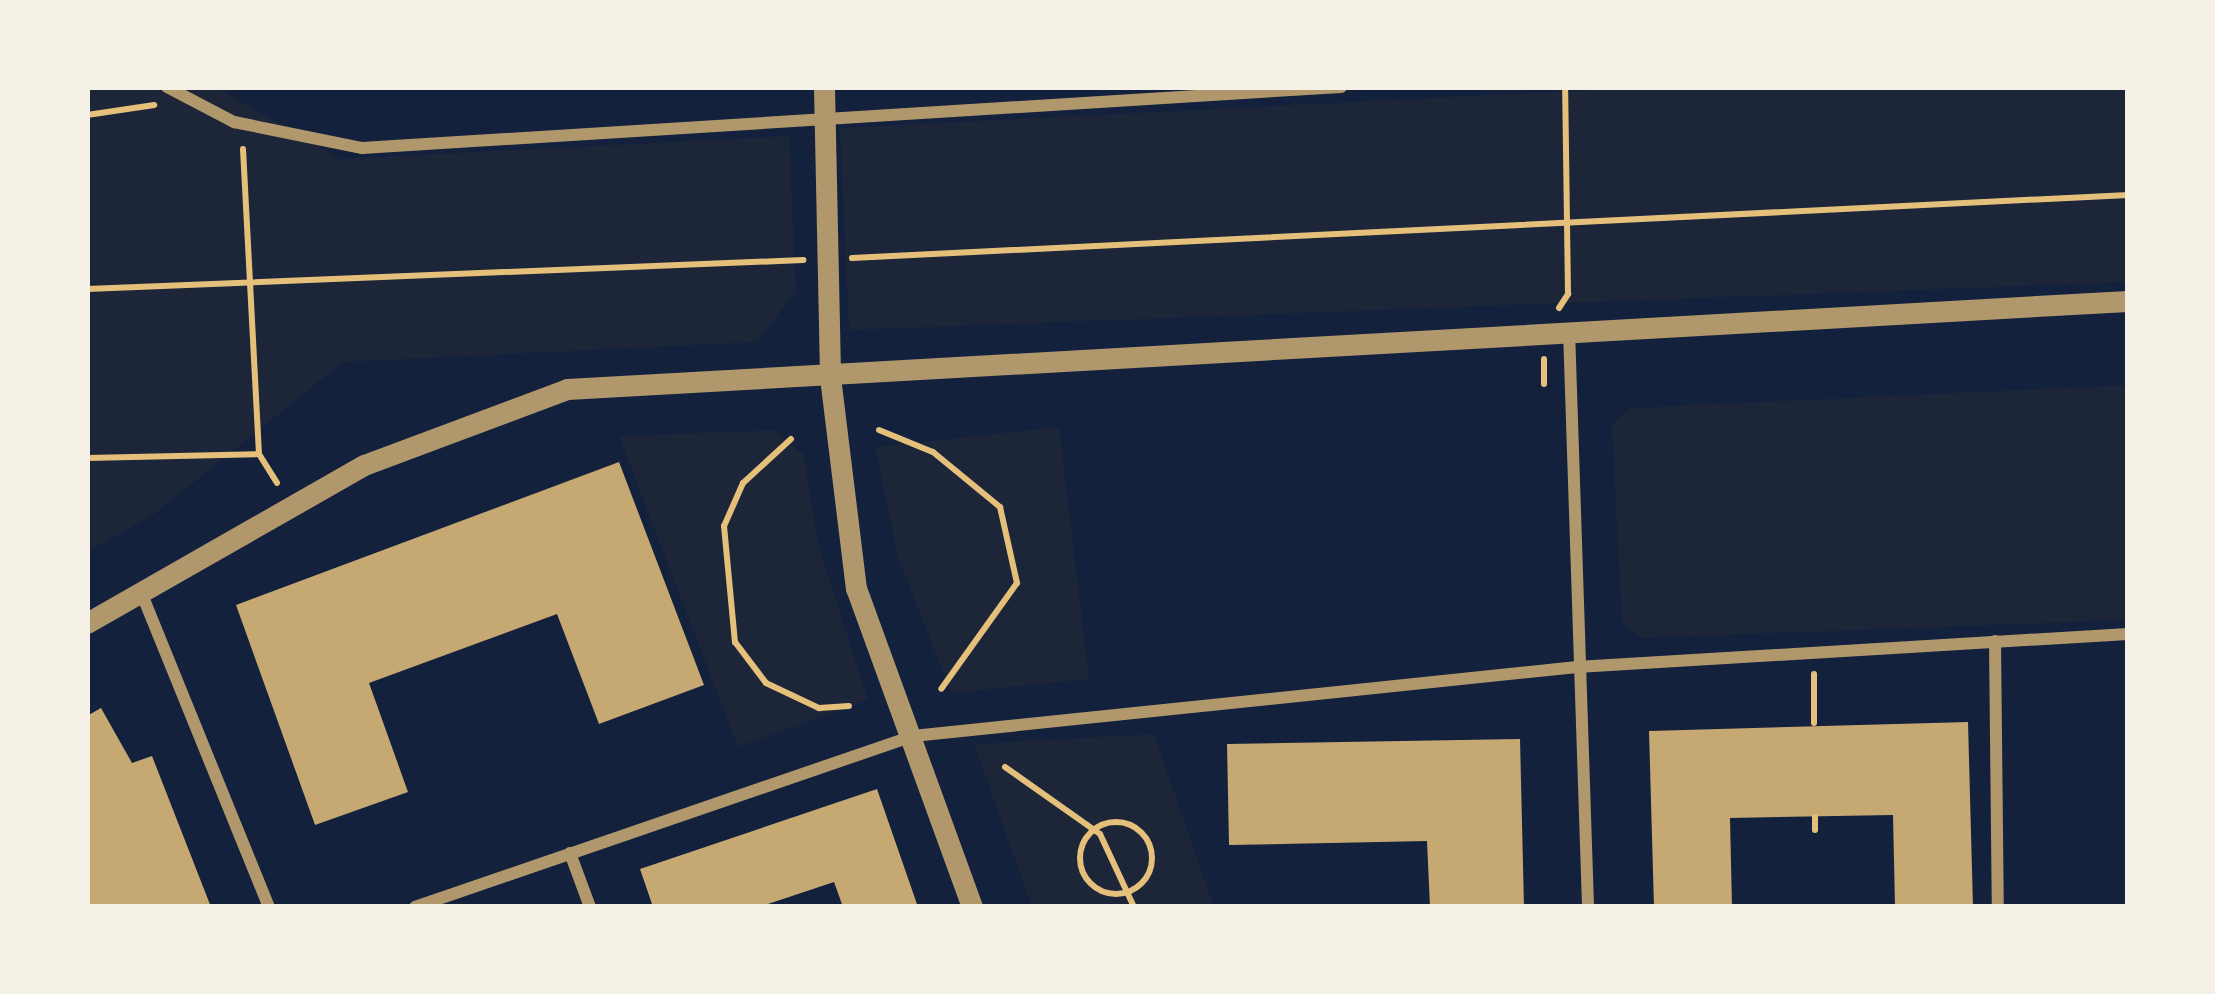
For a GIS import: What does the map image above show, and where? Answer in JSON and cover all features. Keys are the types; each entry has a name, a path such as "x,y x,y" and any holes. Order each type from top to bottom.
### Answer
{"street":[{"path":"166,87 234,122 362,148 1341,87"},
{"path":"824,87 830,377 856,589 972,907"},
{"path":"87,623 292,506 483,412 567,389 2128,301"},
{"path":"1569,330 1588,907"},
{"path":"141,592 269,907"},
{"path":"415,907 913,736 1577,667 2128,634"},
{"path":"1995,641 1998,907"},
{"path":"570,853 590,907"}],"path":[{"path":"87,115 153,107 166,87"},
{"path":"1543,331 1568,294 1565,87"},
{"path":"234,122 248,161 259,454 292,506"},
{"path":"87,289 827,259 2128,195"},
{"path":"879,430 933,452 1000,507 1018,583 941,689"},
{"path":"790,439 742,484 724,526 735,642 766,683 819,708 849,706"},
{"path":"87,458 259,454"},
{"path":"1814,652 1814,723"},
{"path":"1004,767 1094,829 1130,891 1134,907"},
{"path":"1815,817 1815,830"},
{"path":"1125,823 1150,843 1148,875 1130,891 1101,891 1086,877 1080,857 1094,829 1125,823"}],"shaded area":[{"path":"87,87 216,87 340,159 789,136 796,291 757,342 343,362 153,515 87,552"},
{"path":"1652,87 2128,87 2128,282 849,330 840,128"},
{"path":"2128,385 2128,620 1641,638 1622,623 1612,425 1630,408"},
{"path":"1059,427 1089,679 951,693 898,557 875,447"},
{"path":"774,430 804,455 818,544 868,700 738,747 619,436"},
{"path":"1154,734 1214,907 1032,907 974,744"}],"building":[{"path":"619,462 704,685 599,724 557,614 369,683 408,792 315,825 236,605"},
{"path":"101,708 132,763 152,756 211,907 87,907 87,716"},
{"path":"1968,722 1973,907 1895,907 1893,815 1730,818 1732,907 1654,907 1649,731"},
{"path":"1520,739 1524,907 1430,907 1427,841 1229,845 1227,744"},
{"path":"877,789 918,907 843,907 834,882 759,907 653,907 640,869"}]}
